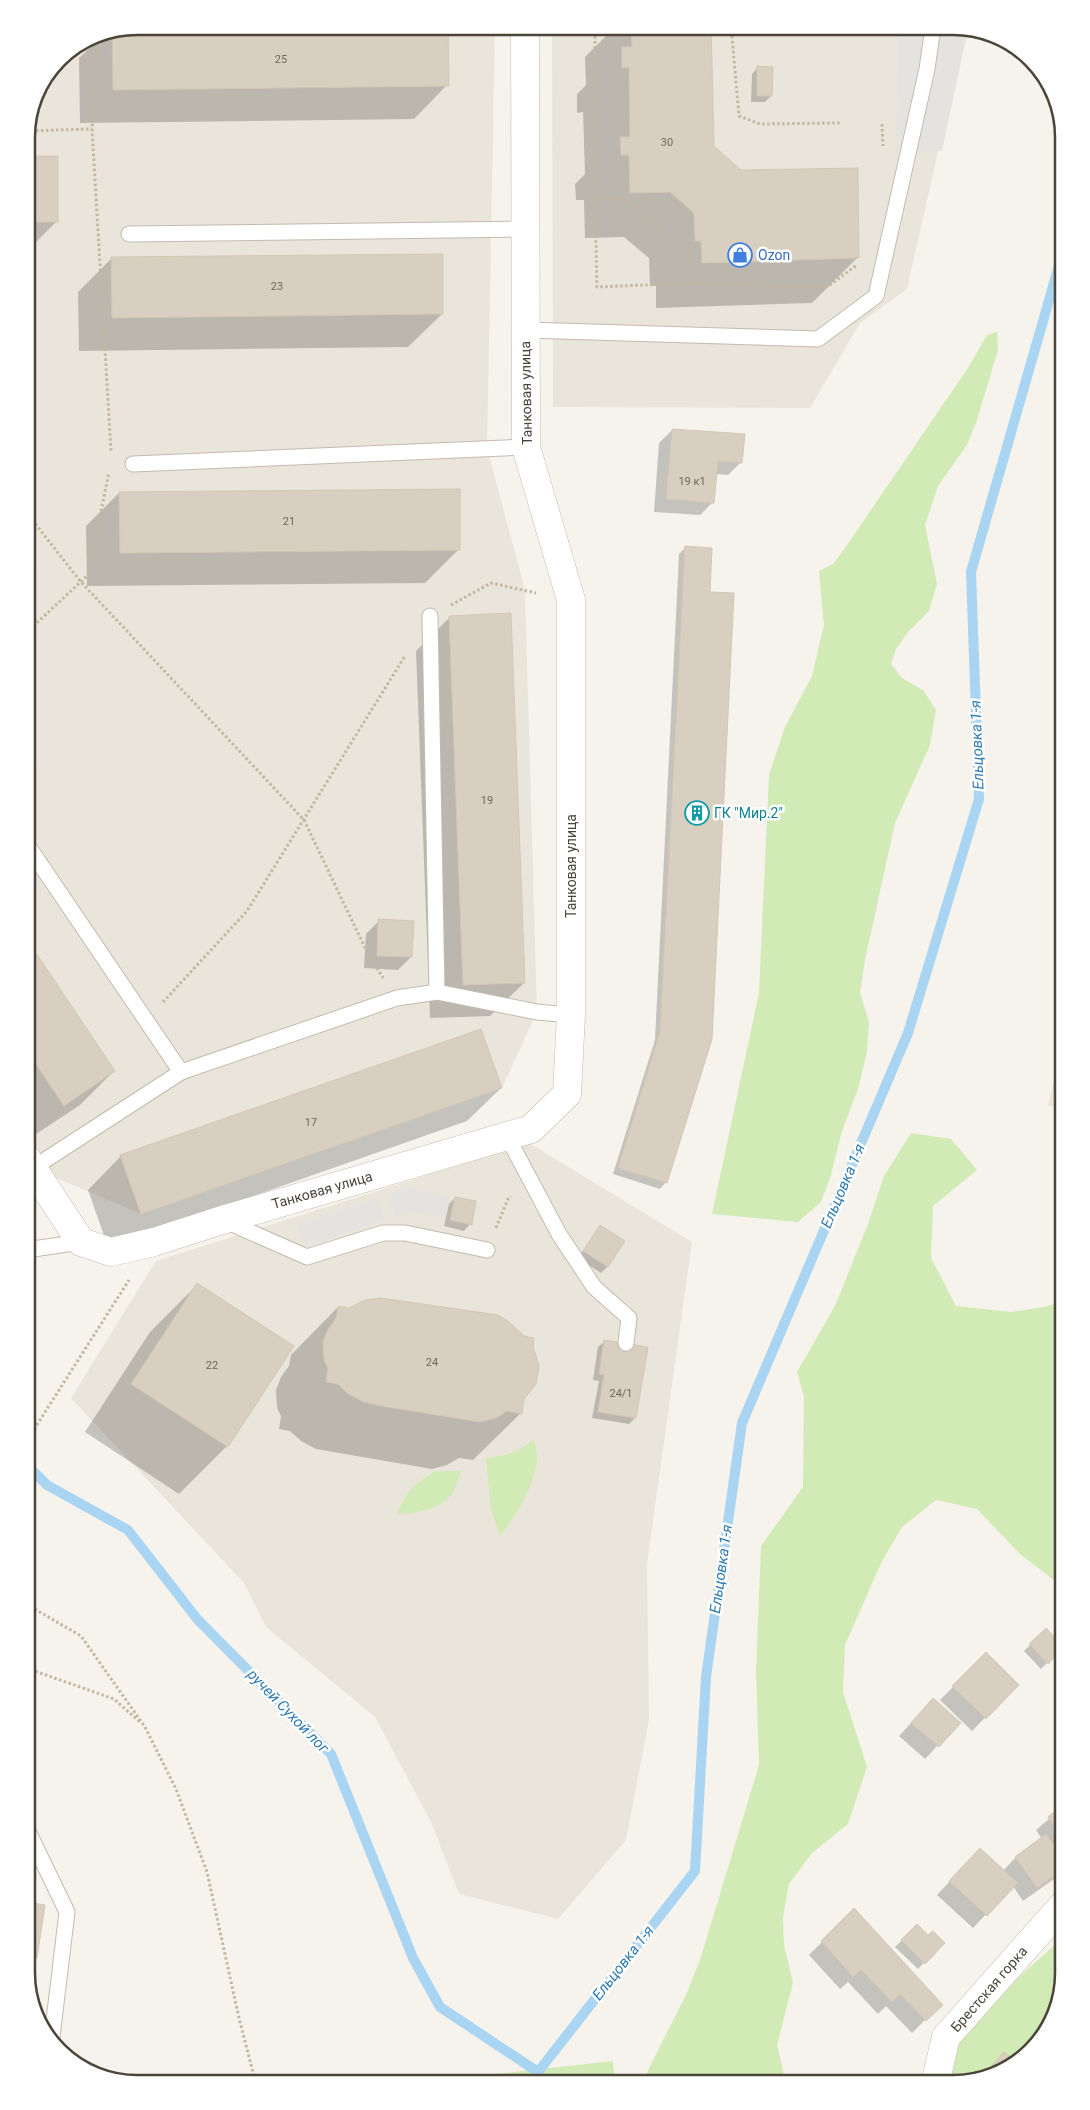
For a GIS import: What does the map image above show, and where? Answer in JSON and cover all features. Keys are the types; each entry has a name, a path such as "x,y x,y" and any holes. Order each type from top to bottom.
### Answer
{"street":[{"name":"Танковая улица","path":"81,1242 111,1252 154,1242 222,1220 531,1129 567,1094 571,1015 571,600 526,447 525,35"},
{"path":"35,1171 81,1242"},
{"name":"Брестская горка","path":"937,2075 946,2037 1055,1914"}],"lane":[{"path":"526,330 818,339 876,296 927,70 932,35"},
{"path":"129,234 525,229"},
{"path":"133,464 526,447"},
{"path":"430,616 437,992"},
{"path":"35,855 181,1072"},
{"path":"35,1160 181,1072 396,998 437,992 537,1012 571,1015"},
{"path":"507,1136 559,1234 594,1287 628,1318 626,1343"},
{"path":"222,1220 307,1257 383,1233 394,1232 487,1250"},
{"path":"35,1249 81,1242"},
{"path":"35,1846 67,1912 53,2030"}],"path":[{"path":"595,35 597,287 690,282 828,287 859,264"},
{"path":"731,35 740,116 760,124 842,123"},
{"path":"98,43 92,129 111,461"},
{"path":"882,124 883,152"},
{"path":"35,131 92,129"},
{"path":"595,199 622,198 688,251 690,282"},
{"path":"35,624 88,575 110,470"},
{"path":"35,524 80,582 304,820 367,952 396,998"},
{"path":"165,1001 247,911 430,616 491,583 571,600"},
{"path":"487,1250 508,1199"},
{"path":"35,1428 154,1242"},
{"path":"35,1609 81,1636 145,1727 176,1789 207,1872 239,2018 254,2075"},
{"path":"35,1671 114,1699 145,1727"}],"shaded area":[{"path":"137,35 495,35 487,448 525,590 537,1012 502,1088 141,1214 35,1169 35,130 40,104 52,80 70,60 80,52 104,40 117,37"},
{"path":"552,35 964,36 907,289 860,323 810,408 553,407"},
{"path":"898,35 967,36 942,151 920,152 896,146"},
{"path":"1055,1078 1055,1106 1048,1106"},
{"path":"529,1143 692,1242 647,1564 649,1720 626,1840 558,1919 459,1894 431,1822 375,1717 266,1627 244,1583 71,1398 156,1261"},
{"path":"410,1187 450,1196 446,1219 413,1212 396,1218 388,1195"},
{"path":"378,1197 385,1220 305,1247 297,1224"}],"green space":[{"path":"997,332 998,350 976,423 967,445 938,486 925,525 937,584 929,611 908,632 896,649 891,664 902,678 924,691 936,710 930,745 895,823 865,960 860,993 869,1022 867,1051 858,1089 842,1131 831,1175 821,1202 798,1222 712,1214 759,993 769,775 785,727 812,676 824,625 819,571 833,564 845,548 968,368 987,335"},
{"path":"911,1133 951,1139 977,1170 933,1206 931,1258 956,1306 1011,1312 1055,1304 1055,1581 1020,1554 977,1509 936,1500 902,1527 881,1563 845,1645 843,1692 867,1767 848,1824 812,1853 789,1884 783,1917 784,1945 793,1983 777,2045 784,2075 647,2075 686,1995 701,1957 759,1765 756,1671 761,1546 803,1487 804,1396 797,1372 835,1306 868,1224 884,1176"},
{"path":"534,1439 537,1458 533,1478 518,1510 500,1536 491,1509 486,1458 512,1453"},
{"path":"436,1471 461,1471 455,1488 444,1502 429,1509 397,1514 412,1488"},
{"path":"1055,1945 1055,1973 1052,1999 1038,2030 1030,2040 1015,2054 986,2070 960,2075 943,2075 966,2024"},
{"path":"613,2061 614,2075 488,2075"}],"building":[{"path":"137,35 448,35 449,86 113,90 112,38 117,37"},
{"path":"631,35 711,35 714,146 741,170 858,168 859,258 702,263 701,241 695,241 694,213 670,192 630,193 629,155 621,155 620,137 630,137 629,67 622,68 622,47 632,47"},
{"path":"757,66 773,67 772,96 757,96"},
{"path":"35,156 58,156 58,222 35,222"},
{"path":"443,254 443,314 112,318 111,257"},
{"path":"672,429 745,434 742,463 718,461 714,503 666,499"},
{"path":"460,489 460,550 120,553 119,492"},
{"name":"ГК \"Мир.2\"","path":"685,546 712,548 710,592 734,593 712,1039 667,1183 618,1168 660,1032"},
{"path":"511,613 525,983 463,985 449,616"},
{"path":"378,919 414,921 412,957 377,956"},
{"path":"35,951 115,1071 64,1106 35,1062"},
{"path":"481,1029 502,1088 141,1214 120,1155"},
{"path":"455,1197 476,1201 472,1225 450,1220"},
{"path":"600,1225 625,1241 608,1267 583,1251"},
{"path":"197,1283 294,1346 228,1447 131,1384"},
{"path":"381,1298 498,1315 508,1321 524,1336 534,1338 533,1347 539,1365 538,1374 536,1384 524,1399 522,1414 507,1411 496,1418 480,1422 381,1406 364,1402 348,1394 338,1384 326,1382 328,1368 324,1360 323,1341 328,1329 336,1318 338,1306 349,1308 365,1300"},
{"path":"604,1340 648,1347 636,1418 598,1412 604,1375 599,1374"},
{"path":"1046,1628 1055,1638 1055,1657 1048,1664 1029,1644"},
{"path":"986,1652 1019,1685 986,1719 952,1686"},
{"path":"933,1698 961,1723 939,1747 911,1723"},
{"path":"1055,1811 1055,1826 1048,1817"},
{"path":"1046,1834 1055,1846 1055,1875 1037,1888 1015,1857"},
{"path":"980,1848 1018,1883 987,1916 949,1881"},
{"path":"35,1903 45,1905 37,1958 35,1958"},
{"path":"854,1908 943,2005 926,2021 900,1994 892,2002 861,1970 853,1977 821,1941"},
{"path":"917,1924 928,1935 933,1931 945,1943 925,1964 901,1940"},
{"path":"1004,2052 1010,2057 1004,2061 990,2068"}],"waterway":[{"name":"Ельцовка 1-я","path":"538,2075 538,2072 695,1871 706,1677 742,1423 908,1033 979,799 971,572 1055,279"},
{"name":"ручей Сухой лог","path":"35,1473 47,1485 128,1530 198,1620 331,1754 413,1958 440,2007 538,2072"}],"place":[{"name":"Ozon","path":"740,255"},
{"name":"ГК \"Мир.2\"","path":"697,813"}]}
